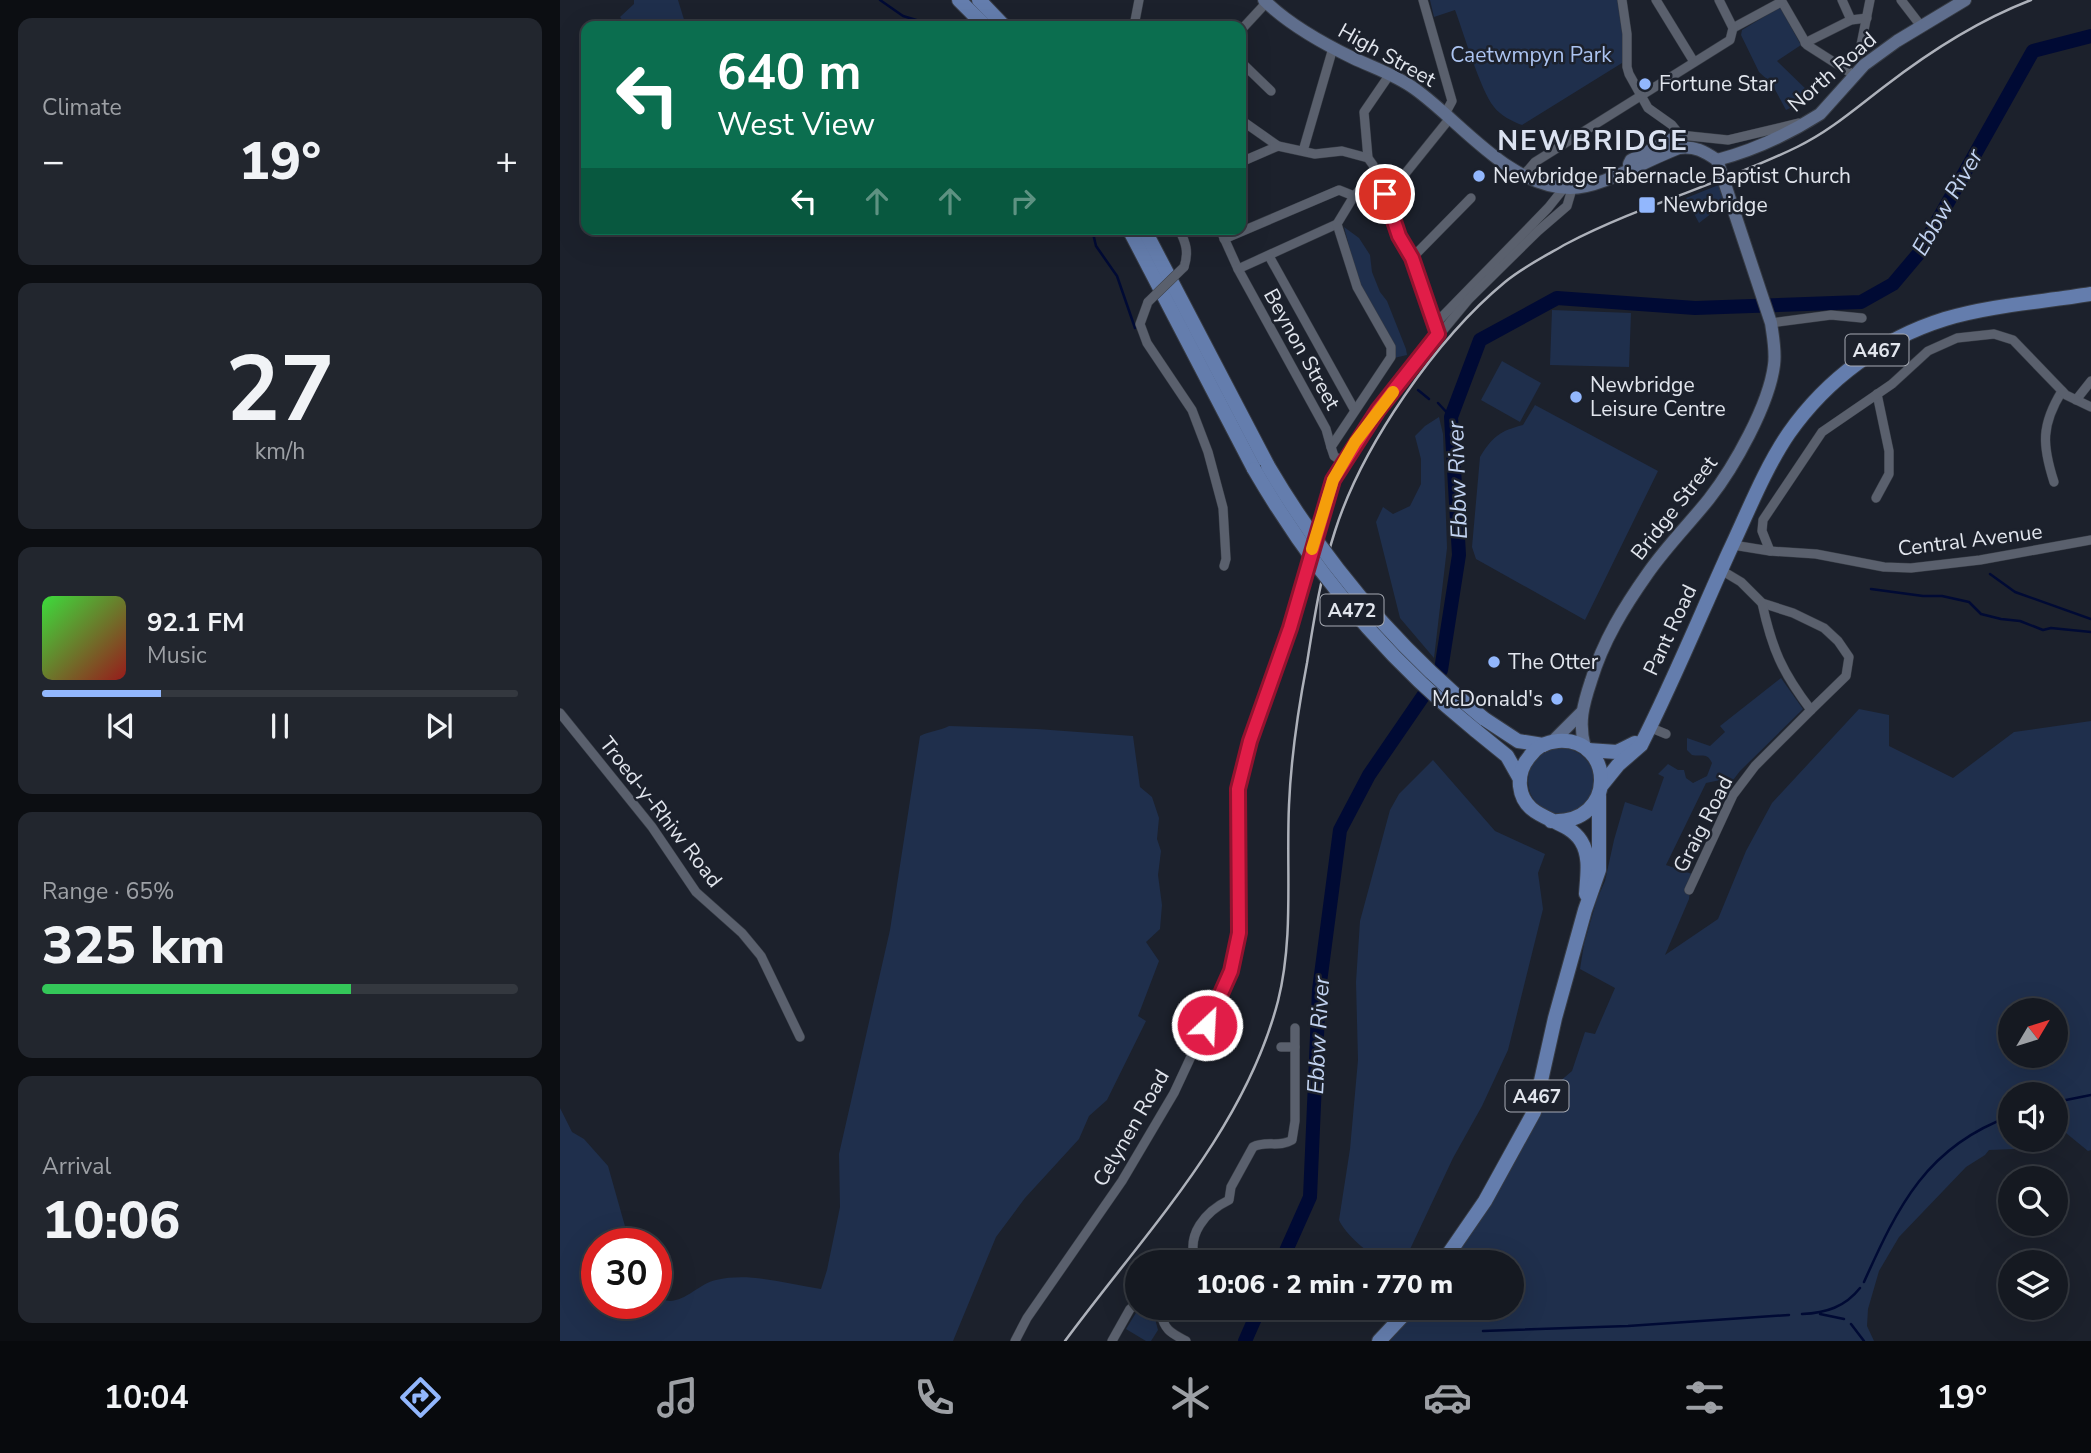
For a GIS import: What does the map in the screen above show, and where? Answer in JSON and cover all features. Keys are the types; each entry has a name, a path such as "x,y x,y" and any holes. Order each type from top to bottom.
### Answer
{"main road":[{"path":"959,0 980,21"},
{"path":"979,0 999,21"},
{"name":"A472","path":"1132,235 1261,468"},
{"name":"A472","path":"1147,235 1261,468 1282,518 1334,590 1378,641 1406,669 1479,724 1507,756 1520,779 1522,793 1529,807 1551,821"},
{"name":"A467","path":"1733,545 1788,435 1815,401 1843,373 1869,354 1898,338 1945,319 2091,294"},
{"name":"Pant Road","path":"1600,791 1618,765 1641,745 1733,545"},
{"name":"A472","path":"1479,724 1518,741 1572,742 1587,749"},
{"path":"1587,749 1617,752 1630,746 1648,730"},
{"path":"1520,779 1528,757 1548,743"},
{"path":"1551,821 1578,818 1590,809 1600,791 1599,768 1587,749"},
{"name":"A467","path":"1451,1250 1485,1202 1534,1111 1555,1018 1600,866 1600,791"},
{"name":"A467","path":"1551,821 1573,833 1584,847 1588,864 1585,910"},
{"path":"1379,1341 1399,1320"}],"street":[{"path":"1135,21 1139,0"},
{"path":"1385,194 1392,190 1448,116 1452,101 1423,0"},
{"path":"1622,0 1628,34 1627,67 1648,107 1672,125 1680,135"},
{"path":"1656,0 1694,62"},
{"path":"1523,176 1535,162 1730,40 1733,29 1718,0"},
{"path":"1842,0 1851,20"},
{"path":"1861,45 1870,0"},
{"path":"1901,0 1921,26"},
{"name":"North Road","path":"1717,160 1746,152 1811,120 1820,114 1864,65 1965,0"},
{"path":"1246,24 1265,1"},
{"name":"High Street","path":"1265,1 1282,16 1333,48 1413,87 1510,169 1523,176 1568,188"},
{"path":"1733,29 1781,1 1805,43 1854,75"},
{"path":"1805,43 1851,20 1867,18"},
{"path":"1303,151 1333,48"},
{"path":"1246,67 1272,91"},
{"path":"1390,74 1364,112 1367,158 1385,194 1399,236 1412,258 1438,334"},
{"path":"1627,170 1631,160 1680,135 1728,140 1811,120"},
{"path":"1246,124 1278,146 1315,154 1342,151 1367,158"},
{"path":"1246,160 1278,146"},
{"path":"1435,324 1568,188 1601,182 1679,148 1692,147 1706,151 1717,160"},
{"name":"Bridge Street","path":"1587,749 1581,732 1581,713 1598,658 1611,628 1649,571 1718,486 1747,438 1774,370 1775,346 1770,319 1717,160"},
{"path":"1238,269 1337,224 1354,196 1376,173"},
{"name":"Celynen Road","path":"1015,1341 1027,1318 1122,1181 1174,1093 1231,971 1239,933 1238,789 1250,741 1290,628 1333,480 1378,410 1438,334 1468,299 1567,206 1568,188"},
{"path":"1246,225 1339,190 1354,196"},
{"path":"1412,258 1471,198"},
{"path":"1331,447 1391,356 1391,347 1357,287 1337,224"},
{"path":"1182,235 1188,255 1184,267 1148,302 1140,324 1147,343 1192,410 1208,452 1223,508 1226,559 1224,566"},
{"name":"Beynon Street","path":"1222,235 1238,269 1326,429 1334,456 1343,462"},
{"path":"1269,256 1354,409"},
{"path":"1770,319 1831,315 1862,318"},
{"path":"1770,551 1762,531 1763,520 1822,432 1877,394 1928,351 1941,344 1957,338 1994,334 2020,345 2062,391 2091,407"},
{"path":"2076,400 2091,381"},
{"path":"2054,482 2044,453 2045,429 2051,408 2062,391"},
{"path":"1876,498 1889,474 1889,451 1877,394"},
{"name":"Central Avenue","path":"1733,545 1816,554 1884,567 1912,568 1980,560 2091,540"},
{"path":"1721,570 1741,582 1762,603 1782,669 1811,710"},
{"name":"Graig Road","path":"1689,890 1733,795 1755,766 1846,676 1849,657 1838,641 1824,628 1793,612 1762,603"},
{"name":"Troed-y-Rhiw Road","path":"560,713 652,827 696,892 753,945 800,1037"},
{"name":"Bridge Street","path":"1548,743 1581,713"},
{"path":"1648,730 1666,734"},
{"path":"1229,1200 1231,1187 1253,1147 1259,1144 1284,1145 1292,1140 1295,1121 1295,1028"},
{"path":"1281,1046 1295,1047"},
{"path":"1229,1200 1241,1205"},
{"path":"1192,1250 1193,1239 1208,1212 1229,1200"},
{"path":"1112,1341 1125,1318"},
{"path":"1162,1320 1167,1331 1186,1341"}],"green space":[{"path":"634,0 678,0 684,21 623,21 620,17 634,4"},
{"name":"Caetwmpyn Park","path":"1430,0 1619,0 1623,31 1622,63 1522,125 1500,113 1489,99 1455,10 1434,17"},
{"path":"1780,7 1801,45 1777,61 1811,94 1807,100 1786,110 1772,84 1759,72 1741,35 1742,30"},
{"path":"1721,184 1725,203 1699,223 1686,198"},
{"path":"1344,227 1359,238 1370,255 1372,272 1387,301 1407,355 1394,358 1360,287"},
{"path":"1552,310 1631,313 1629,367 1550,365"},
{"path":"1502,361 1541,383 1520,422 1481,400"},
{"path":"1535,405 1658,471 1585,620 1476,559 1472,547 1480,457 1498,435 1523,425"},
{"path":"1439,417 1443,434 1447,548 1434,658 1400,618 1376,522 1383,507 1393,514 1410,506 1421,484 1421,459 1415,436"},
{"path":"1781,678 1803,709 1730,784 1725,779 1706,783 1666,865 1692,874 1689,899 1665,955 1718,919 1746,851 1772,803 1859,709 1889,715 1889,746 1953,778 2014,732 2091,721 2091,1150 2088,1151 2068,1135 2068,1082 1998,1082 1998,1150 1989,1150 1966,1167 1899,1237 1879,1271 1868,1309 1867,1326 1874,1341 1390,1341 1407,1320 1524,1320 1524,1250 1453,1250 1539,1115 1545,1094 1572,1071 1585,1032 1595,1034 1615,988 1580,969 1584,944 1605,881 1625,802 1652,811 1664,777 1658,774 1668,764 1678,770 1684,770 1686,778 1693,783 1707,776 1712,763 1706,756 1692,755 1687,750 1687,738 1710,746 1725,732 1720,726"},
{"path":"949,726 1133,736 1140,787 1152,797 1159,818 1157,839 1161,851 1158,875 1162,905 1160,929 1146,942 1159,961 1138,1016 1146,1021 1107,1100 1089,1116 1079,1139 1025,1198 996,1237 953,1341 560,1341 560,1108 572,1132 584,1139 608,1166 625,1228 581,1228 581,1319 672,1319 672,1301 687,1296 709,1282 729,1278 756,1278 821,1289 840,1207 839,1154 890,930 920,736"},
{"path":"1567,748 1585,757 1592,768 1592,794 1585,805 1574,812 1555,814 1537,805 1530,794 1528,775 1537,757 1548,750"},
{"path":"1433,760 1495,831 1545,854 1538,873 1543,909 1508,1050 1410,1250 1366,1250 1346,1231 1339,1220 1350,1149 1358,1060 1356,982 1360,921 1390,810 1399,794"},
{"path":"1132,1320 1155,1320 1158,1330 1151,1341 1146,1341 1126,1329"}],"waterway":[{"path":"880,0 903,16 920,21"},
{"name":"Ebbw River","path":"1286,1250 1310,1197 1319,990 1340,830 1369,775 1441,670 1459,555 1451,417 1480,340 1557,298 1695,308 1861,302 1893,284 1920,252 2033,51 2091,36"},
{"path":"1093,235 1096,246 1117,276 1135,328"},
{"path":"1418,390 1429,399"},
{"path":"1438,403 1451,417"},
{"path":"1990,574 2015,592 2091,619"},
{"path":"1871,589 1942,596 1969,602 1981,614 2020,621 2043,630 2051,628 2091,632"},
{"path":"2068,1100 2091,1095"},
{"path":"1864,1282 1889,1228 1919,1182 1957,1144 1998,1122"},
{"path":"1802,1314 1834,1308 1848,1300 1860,1288"},
{"path":"1820,1314 1844,1319"},
{"path":"1483,1331 1628,1326 1789,1315"},
{"name":"Ebbw River","path":"1245,1341 1254,1320"},
{"path":"1851,1324 1864,1341"}],"railway":[{"path":"1065,1341 1188,1180 1241,1094 1262,1049 1283,977 1288,903 1291,769 1322,580 1347,498 1363,464 1404,396 1453,333 1505,282 1527,267 1594,230 1769,160 1809,141 1937,49 1992,17 2031,0"}],"slow traffic":[{"path":"1312,549 1333,480 1355,442 1393,392"}],"place":[{"name":"Fortune Star","path":"1645,84"},
{"name":"Newbridge Tabernacle Baptist Church","path":"1479,176"},
{"name":"Newbridge","path":"1647,205"},
{"name":"Newbridge Leisure Centre","path":"1576,397"},
{"name":"The Otter","path":"1494,662"},
{"name":"McDonald's","path":"1557,699"}],"district":[{"name":"NEWBRIDGE","path":"1593,140"}],"route":[{"path":"1207,1025 1231,971 1239,933 1238,789 1250,741 1290,628 1333,480 1378,410 1438,334 1412,258 1399,236 1385,194"}]}
